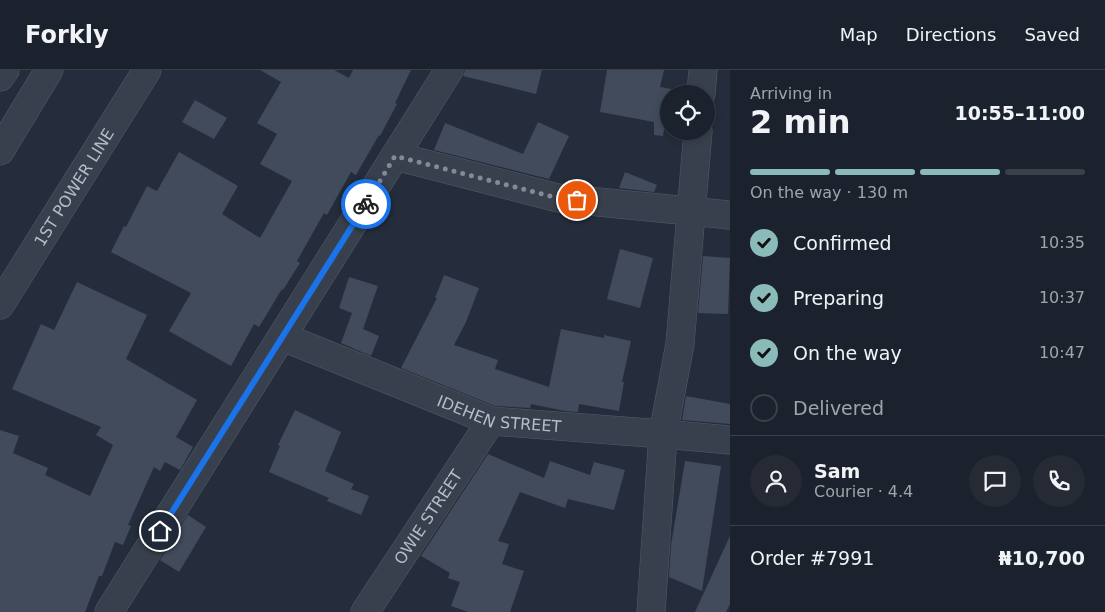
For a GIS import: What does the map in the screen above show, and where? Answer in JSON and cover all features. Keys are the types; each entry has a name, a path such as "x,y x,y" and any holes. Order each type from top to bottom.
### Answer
{"street":[{"path":"0,77 5,70"},
{"path":"0,151 49,70"},
{"name":"1ST POWER LINE","path":"0,305 147,70"},
{"path":"109,612 449,70"},
{"path":"702,85 703,70"},
{"path":"651,612 663,434 680,344 697,140"},
{"path":"395,156 558,198 730,215"},
{"name":"IDEHEN STREET","path":"283,337 492,421 730,440"},
{"name":"OWIE STREET","path":"365,612 492,421"}],"building":[{"path":"260,70 334,70 349,78 353,70 411,70 395,103 397,104 380,136 356,175 351,172 327,215 324,213 297,261 300,263 259,327 254,324 231,366 169,331 191,293 111,252 147,186 157,191 179,152 238,186 222,214 260,238 292,181 260,164 277,134 257,123 281,82"},
{"path":"465,70 542,70 536,94 463,76"},
{"path":"607,70 664,70 660,85 660,136 654,135 654,122 600,112"},
{"path":"195,100 227,118 214,139 182,122"},
{"path":"538,122 569,136 549,179 434,150 445,123 523,154"},
{"path":"625,172 657,185 654,192 619,188"},
{"path":"620,249 653,258 640,308 607,299"},
{"path":"703,256 730,258 728,314 698,313"},
{"path":"444,275 479,288 466,322 454,345 498,360 495,369 549,387 561,329 604,338 604,335 631,341 622,382 624,382 619,411 579,404 578,412 531,404 530,408 495,406 401,368 437,298 435,298"},
{"path":"349,277 378,286 363,329 379,336 371,356 341,343 352,313 339,308"},
{"path":"77,282 147,315 126,359 197,400 176,437 193,447 180,470 165,462 160,471 154,467 128,525 131,526 123,545 115,542 85,612 0,612 0,430 19,436 13,453 48,468 45,475 90,496 113,445 96,435 101,427 12,389 41,324 54,330"},
{"path":"686,396 730,404 730,424 682,420"},
{"path":"295,410 341,432 325,471 354,484 351,489 369,496 361,515 327,501 329,498 269,472 280,446 278,445"},
{"path":"488,454 544,478 550,461 590,475 594,462 625,470 614,510 568,499 565,508 520,492 498,541 509,544 502,564 524,571 510,612 468,612 451,606 460,582 448,578 450,573 421,556"},
{"path":"685,461 721,466 702,591 669,577 671,545"},
{"path":"188,515 206,527 179,572 160,560"},
{"path":"730,536 730,604 726,612 695,612"}],"way so far":[{"path":"366,204 395,156 558,198 577,200"}],"route":[{"path":"160,531 366,204"}]}
